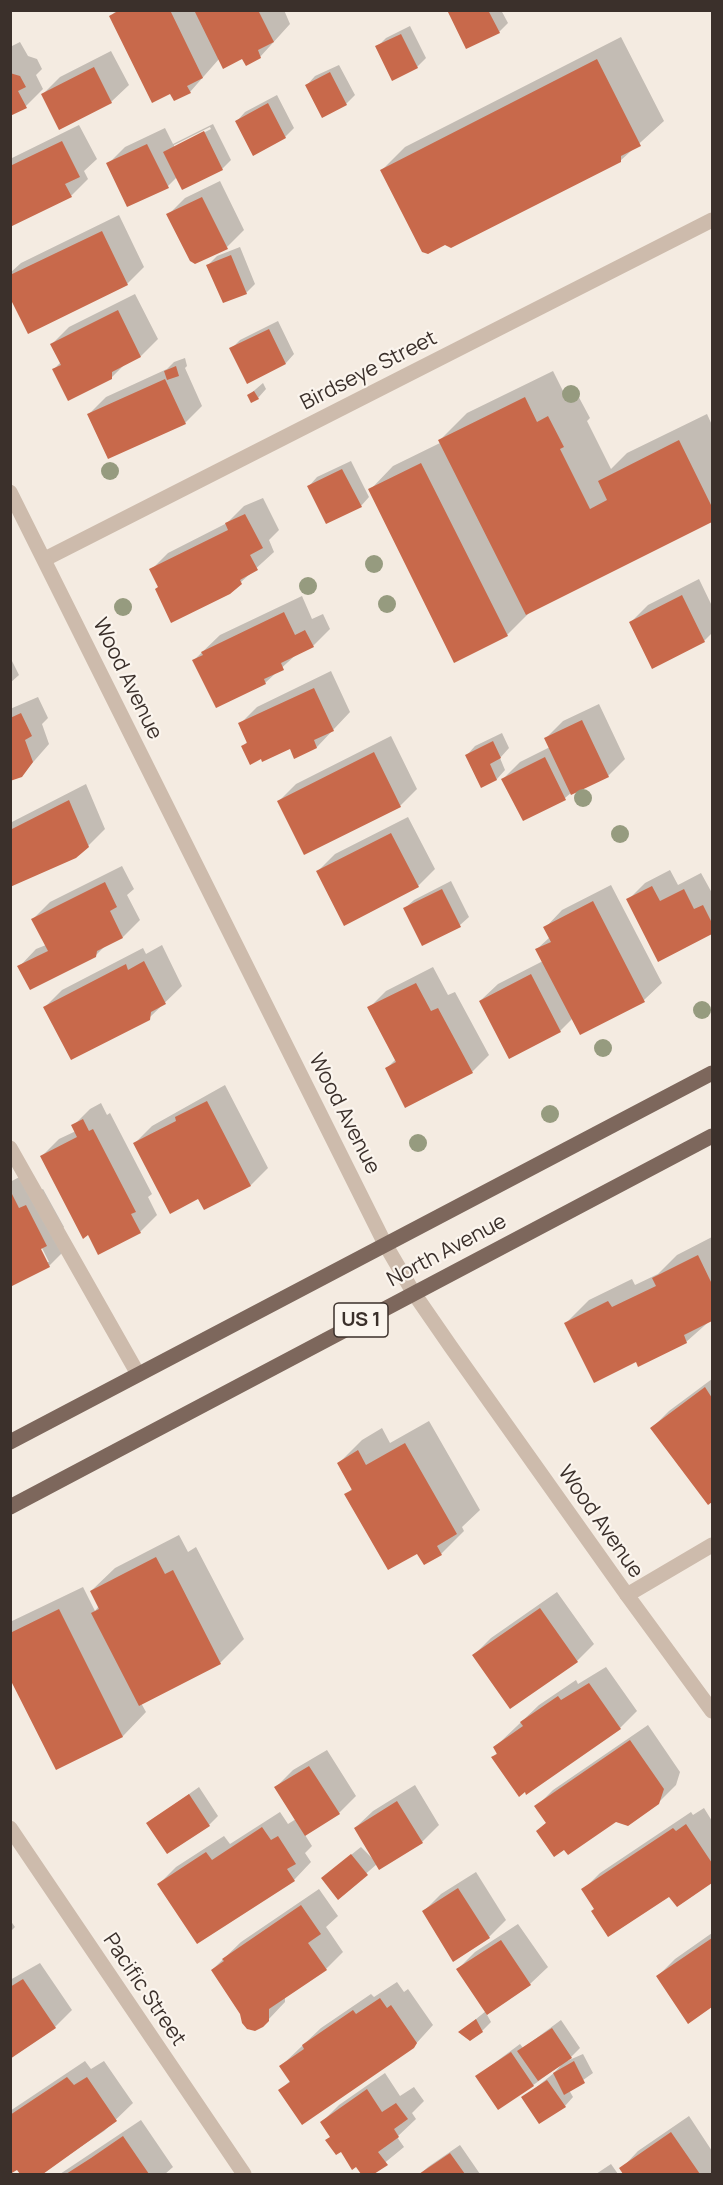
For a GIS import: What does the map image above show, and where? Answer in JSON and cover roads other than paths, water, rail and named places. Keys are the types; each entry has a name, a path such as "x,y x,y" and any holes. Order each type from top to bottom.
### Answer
{"main road":[{"name":"North Avenue","path":"10,1442 712,1073"},
{"name":"North Avenue","path":"10,1507 712,1136"}],"street":[{"name":"Birdseye Street","path":"45,559 712,220"},
{"name":"Wood Avenue","path":"10,492 385,1244 413,1292 627,1595 712,1711"},
{"path":"10,1148 138,1374"},
{"path":"627,1595 712,1545"},
{"name":"Pacific Street","path":"10,1828 244,2175"}]}
